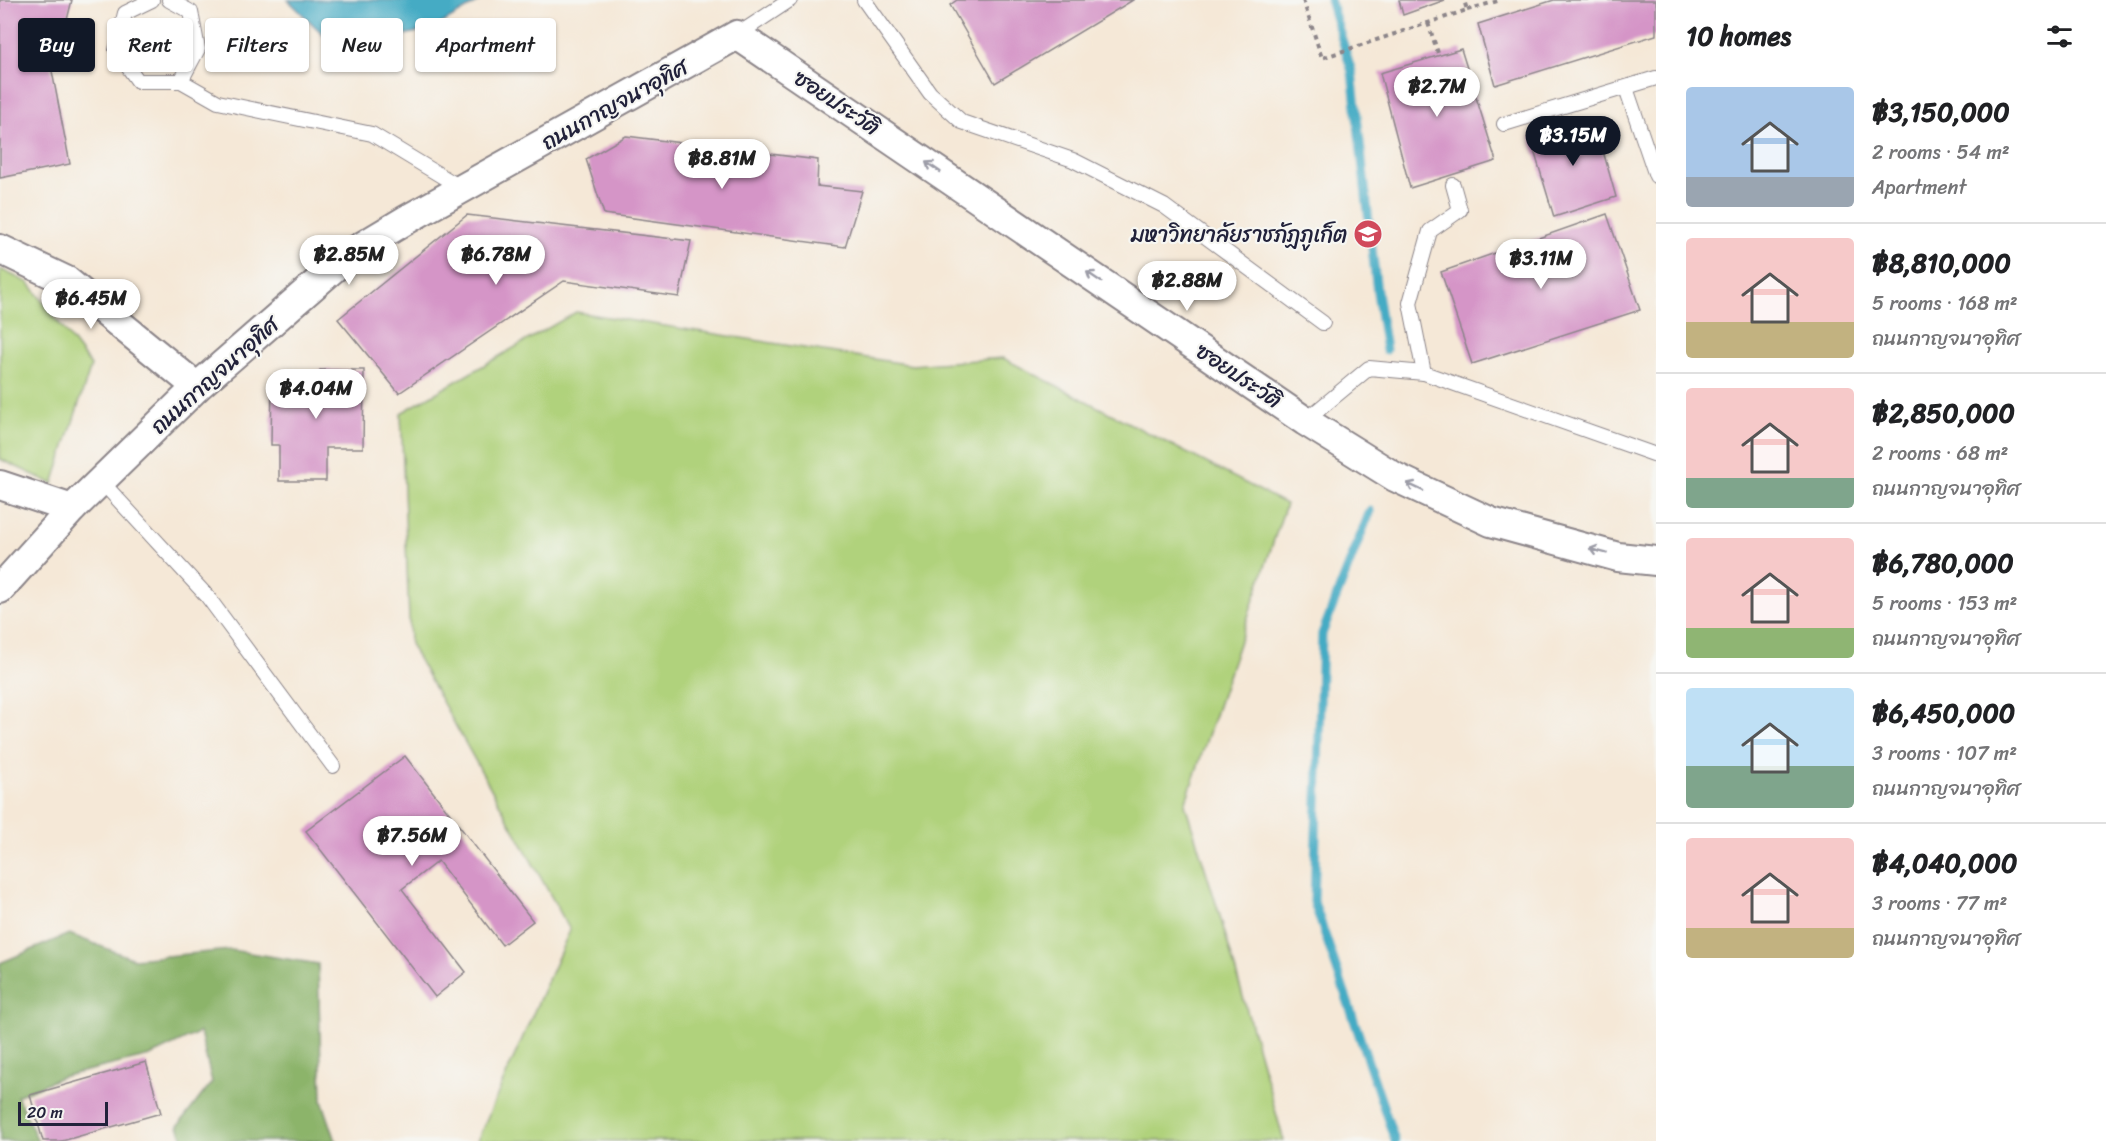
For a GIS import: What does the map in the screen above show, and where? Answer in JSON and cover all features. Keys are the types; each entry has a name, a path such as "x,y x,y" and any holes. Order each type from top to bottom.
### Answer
{"street":[{"name":"ถนนกาญจนาอุทิศ","path":"0,589 72,509 197,387 351,253 736,35"},
{"name":"ซอยประวัติ","path":"736,35 1305,421 1395,477 1491,522 1618,557 1656,561"},
{"path":"0,249 67,281 197,387"},
{"path":"0,485 72,509"}],"lane":[{"path":"152,0 125,13 116,50 138,81 181,81 218,102 372,134 463,189"},
{"path":"169,0 191,12 198,49 181,81"},
{"path":"736,35 790,0"},
{"path":"864,0 930,93 962,122 1073,160 1164,206 1323,323"},
{"path":"1504,124 1656,78"},
{"path":"1626,88 1656,176"},
{"path":"1424,373 1410,303 1430,231 1460,210 1453,185"},
{"path":"1305,421 1369,368 1424,373 1656,455"},
{"path":"101,481 207,596 333,766"}],"path":[{"path":"1303,0 1322,58 1501,0"},
{"path":"1464,0 1467,10"},
{"path":"1428,22 1438,56"}],"green space":[{"path":"0,269 29,283 91,366 53,484 0,459"},
{"path":"576,312 912,365 1003,358 1286,504 1185,804 1220,916 1284,1141 477,1141 570,930 410,644 401,413"},
{"path":"69,934 134,959 231,950 318,964 322,1100 336,1141 184,1141 178,1126 212,1082 200,1032 150,1056 61,1077 17,1096 38,1141 0,1141 0,963"}],"water":[{"path":"288,0 482,0 451,18 415,18 415,33 403,35 403,18 321,18 321,32 309,18"}],"building":[{"path":"0,0 72,0 67,18 18,18 18,72 52,72 70,164 0,178"},
{"path":"957,0 1133,0 995,83 950,5"},
{"path":"1399,0 1445,0 1403,15"},
{"path":"1554,0 1656,0 1656,35 1495,85 1478,24"},
{"path":"1461,49 1496,161 1410,188 1380,73"},
{"path":"1594,119 1616,197 1554,217 1530,137"},
{"path":"626,136 818,160 817,186 862,191 845,247 604,214 586,159"},
{"path":"1607,214 1640,310 1472,364 1441,272"},
{"path":"467,215 691,241 679,297 564,281 399,393 338,319"},
{"path":"320,370 364,370 363,448 326,448 326,481 279,481 279,445 271,445 272,376 320,377"},
{"path":"405,756 533,921 502,945 438,861 402,889 466,972 435,997 306,831"},
{"path":"146,1062 161,1113 62,1141 43,1141 30,1095"}],"waterway":[{"path":"1330,0 1352,72 1377,292 1386,350"},
{"path":"1370,511 1322,634 1314,902 1395,1141"}],"place":[{"name":"มหาวิทยาลัยราชภัฏภูเก็ต","path":"1368,234"}]}
